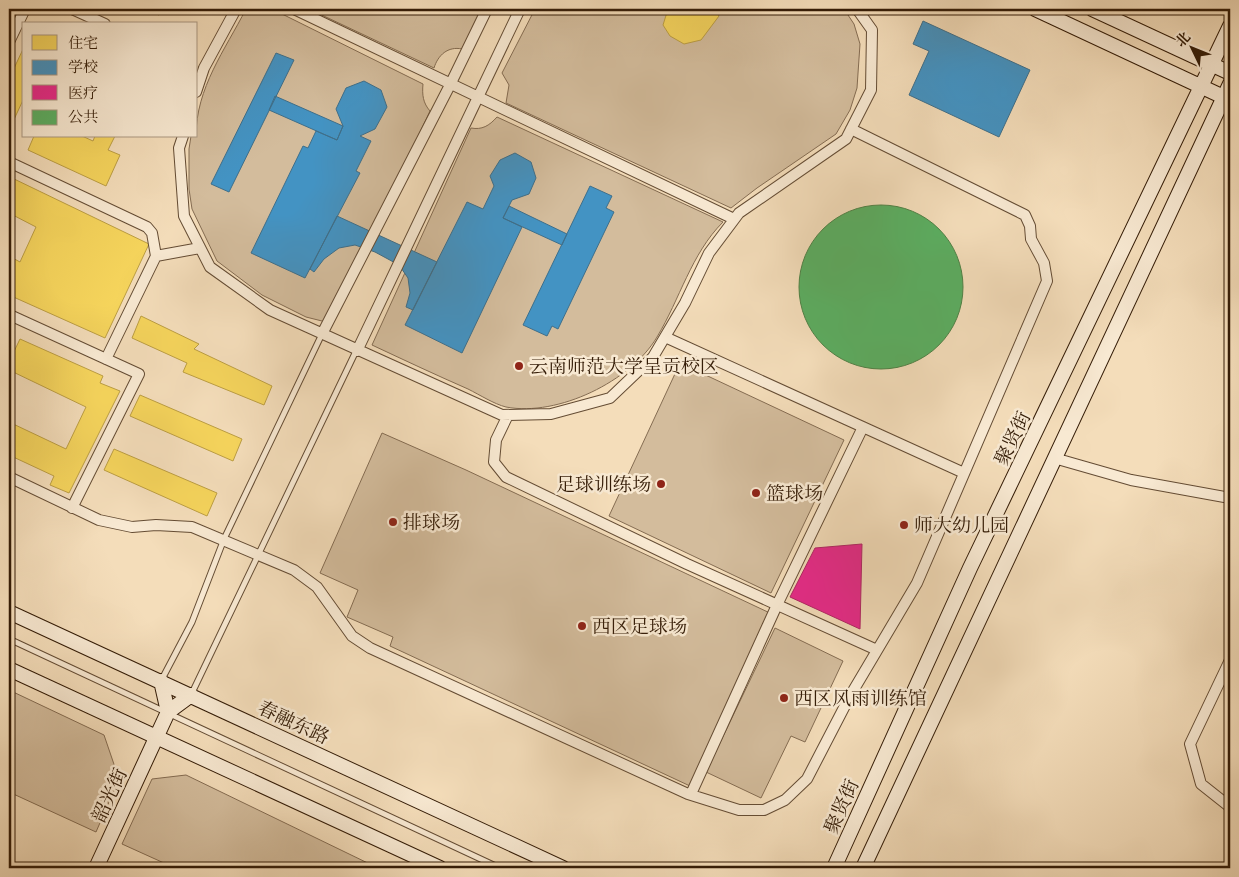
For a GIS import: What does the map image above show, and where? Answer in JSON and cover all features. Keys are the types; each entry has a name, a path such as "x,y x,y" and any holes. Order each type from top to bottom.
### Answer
{"main road":[{"path":"1035,9 1227,99"},
{"path":"1092,9 1230,73"},
{"name":"聚贤街","path":"834,868 970,568 1230,26"},
{"path":"863,868 1054,458 1227,99 1230,84"},
{"name":"春融东路","path":"9,612 563,868"},
{"path":"9,669 440,868"},
{"path":"161,682 168,712 191,695"},
{"name":"韶光街","path":"96,868 168,712"}],"street":[{"path":"9,42 25,9"},
{"path":"72,9 101,22"},
{"path":"198,80 200,67 236,9"},
{"path":"294,9 734,220"},
{"path":"322,334 450,85 486,9"},
{"path":"357,351 520,9"},
{"path":"182,138 179,148 184,216 210,267 270,310 502,415 551,414 610,398 653,357 685,303 708,253 739,212 846,139 871,90 872,30 857,9"},
{"path":"9,477 99,520 132,527 156,525 192,527 224,539 294,570 317,587 352,636 370,648 691,794 739,810 764,810 785,800 807,778 877,650 917,583 1047,282 1044,263 1031,239 1030,226 1025,215 852,129"},
{"path":"9,162 147,227 152,233 156,256 106,359"},
{"path":"156,256 200,248"},
{"path":"10,317 139,374 72,508"},
{"path":"665,336 964,473"},
{"path":"508,415 496,440 494,462 506,477 558,504 877,650"},
{"path":"691,794 777,605 863,427"},
{"path":"1054,458 1131,480 1230,498"},
{"path":"1230,660 1190,744 1201,784 1230,807"}],"lane":[{"path":"161,682 192,622 224,539 322,334"},
{"path":"191,695 357,351"},
{"path":"9,639 500,868"}],"shaded area":[{"path":"246,9 272,9 423,84 424,99 430,111 330,323 306,317 262,295 217,261 192,209 189,189 191,138 198,138 198,114 201,102 206,86"},
{"path":"309,9 483,9 462,49 457,48 444,52 434,68"},
{"path":"535,9 844,9 854,24 860,44 857,88 850,110 836,134 731,208 506,103 509,85 502,73"},
{"path":"497,117 723,222 702,248 657,337 645,353 630,368 612,381 570,401 548,406 526,409 501,406 372,345 471,128 485,127"},
{"name":"篮球场","path":"680,363 844,440 771,593 609,516"},
{"name":"西区足球场","path":"382,433 466,470 772,614 690,786 390,646 393,637 347,617 358,590 320,573"},
{"name":"西区风雨训练馆","path":"775,628 843,661 805,742 791,736 761,798 706,772"},
{"path":"9,690 104,735 119,779 96,832 9,792"},
{"path":"186,775 378,868 175,868 122,844 152,779"}],"building: 住宅":[{"path":"145,9 162,9 159,15"},
{"path":"668,9 715,9 719,16 701,40 684,44 670,36 663,25"},
{"path":"22,51 22,102 10,128 9,79"},
{"path":"33,138 86,138 93,141 94,138 114,138 108,150 120,155 106,186 28,150"},
{"path":"10,177 149,244 105,338 9,295 9,256 20,262 36,227 9,213"},
{"path":"141,316 199,344 194,349 272,386 264,405 183,372 187,363 132,338"},
{"path":"20,339 103,376 100,383 120,391 69,493 50,485 54,476 9,455 9,422 66,449 86,407 9,370 9,362"},
{"path":"140,395 242,439 233,461 130,416"},
{"path":"114,449 217,493 207,516 104,470"}],"building: 学校":[{"path":"923,21 1030,70 999,137 909,95 929,51 913,44"},
{"path":"276,53 294,60 229,192 211,184"},
{"path":"364,81 381,90 387,107 375,129 360,136 371,141 356,171 360,173 305,278 251,253 303,146 308,148 316,131 337,140 343,126 336,109 346,88"},
{"path":"275,96 343,126 337,140 269,110"},
{"path":"515,153 531,162 536,178 529,194 512,200 503,218 522,227 462,353 405,325 467,202 483,209 494,186 490,176 500,160"},
{"path":"590,186 612,196 606,208 614,212 558,329 552,326 547,336 523,325"},
{"path":"509,206 567,234 562,245 503,218"},
{"path":"337,216 437,262 413,310 406,307 410,293 408,278 399,265 375,252 355,245 339,248 324,259 314,272 310,269"}],"building: 医疗":[{"path":"862,544 860,629 790,597 815,548"}],"building: 公共":[{"path":"881,205 912,211 939,229 957,256 963,287 957,318 939,345 912,363 881,369 850,363 823,345 805,318 799,287 805,256 823,229 850,211"}],"place":[{"name":"云南师范大学呈贡校区","path":"519,366"},
{"name":"足球训练场","path":"661,484"},
{"name":"篮球场","path":"756,493"},
{"name":"排球场","path":"393,522"},
{"name":"师大幼儿园","path":"904,525"},
{"name":"西区足球场","path":"582,626"},
{"name":"西区风雨训练馆","path":"784,698"}]}
